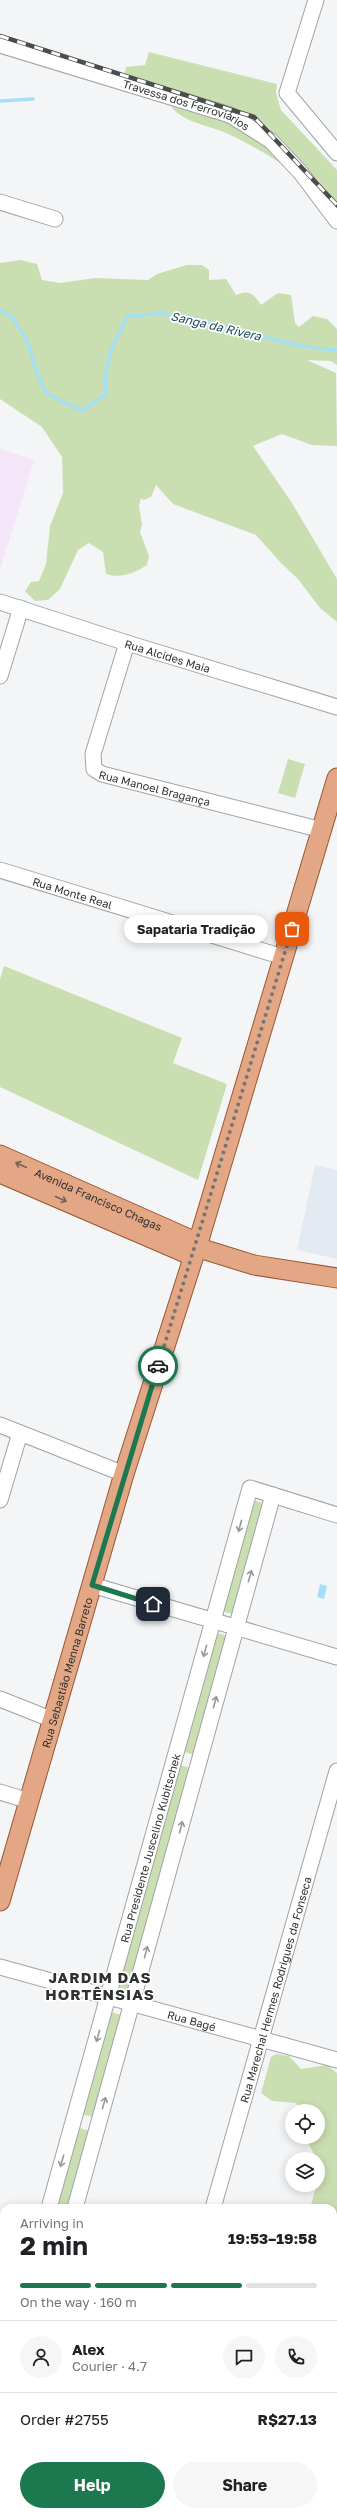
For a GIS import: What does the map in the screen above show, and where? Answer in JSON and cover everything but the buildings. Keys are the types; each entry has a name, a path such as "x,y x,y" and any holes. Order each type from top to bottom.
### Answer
{"main road":[{"name":"Rua Sebastião Menna Barreto","path":"0,1901 124,1474 195,1249 337,778"},
{"name":"Avenida Francisco Chagas","path":"0,1155 195,1249"},
{"name":"Avenida Francisco Chagas","path":"0,1172 195,1249 254,1265 337,1278"}],"street":[{"path":"316,0 287,93 337,153"},
{"name":"Travessa dos Ferroviários","path":"0,45 230,115 270,141 305,178 337,221"},
{"path":"0,202 55,219"},
{"name":"Rua Alcides Maia","path":"0,602 127,643 337,707"},
{"path":"0,676 21,608"},
{"name":"Rua Manoel Bragança","path":"127,643 93,754 94,769 102,774 322,830"},
{"name":"Rua Monte Real","path":"0,870 283,957"},
{"path":"0,1425 124,1474"},
{"path":"0,1500 20,1433"},
{"name":"Rua Presidente Juscelino Kubitschek","path":"50,2204 250,1488 273,1495 76,2204"},
{"path":"273,1495 337,1515"},
{"path":"92,1585 235,1629 337,1657"},
{"path":"0,1699 53,1720"},
{"path":"176,1757 198,1762"},
{"name":"Rua Marechal Hermes Rodrigues da Fonseca","path":"214,2204 337,1771"},
{"path":"0,1792 29,1801"},
{"name":"Rua Bagé","path":"0,1967 337,2060"},
{"path":"74,2120 98,2126"}],"shaded area":[{"path":"0,449 34,460 0,570"},
{"path":"315,1165 337,1170 337,1259 297,1250"}],"green space":[{"path":"149,52 277,84 276,93 281,110 337,170 337,211 269,137 123,79 126,67 145,65"},
{"path":"171,107 210,111 232,119 257,137 296,173 226,133 183,117"},
{"path":"21,260 37,264 42,280 60,283 95,278 148,280 157,274 187,265 202,265 209,270 209,280 226,279 236,295 244,292 251,294 261,305 278,293 291,295 295,323 299,327 313,316 327,319 337,329 337,365 331,361 307,360 336,373 337,446 312,445 282,434 253,446 292,503 337,579 337,622 320,608 298,579 281,563 256,535 173,504 156,485 151,497 144,500 141,498 139,506 142,524 140,532 149,556 147,565 127,574 117,576 106,574 103,552 89,543 78,550 60,589 48,600 35,601 25,591 31,582 39,581 46,564 50,526 63,493 62,457 42,427 0,399 0,263"},
{"path":"288,759 305,764 295,798 278,793"},
{"path":"4,966 182,1038 173,1063 227,1084 198,1180 0,1087 0,979"},
{"path":"252,1500 264,1503 233,1614 221,1611"},
{"path":"215,1632 227,1636 194,1755 182,1751"},
{"path":"179,1765 191,1768 129,1990 117,1987"},
{"path":"110,2012 122,2015 93,2117 81,2114"},
{"path":"276,2054 289,2056 301,2069 327,2065 337,2073 337,2204 311,2204 315,2192 325,2192 325,2152 313,2152 308,2144 325,2144 325,2104 297,2104 272,2101 261,2093 271,2057"},
{"path":"77,2127 89,2131 68,2204 55,2204"}],"water":[{"path":"320,1584 327,1586 324,1599 317,1597"}],"waterway":[{"name":"Sanga da Rivera","path":"0,101 33,99"},
{"name":"Sanga da Rivera","path":"0,309 12,317 27,340 37,373 46,393 82,411 106,394 105,383 110,354 128,316 164,314 186,317 293,344 337,350"}],"railway":[{"path":"0,36 254,117 337,205"}],"way so far":[{"path":"158,1366 192,1256 198,1243 292,929"}],"place":[{"name":"Sapataria Tradição","path":"292,929"}],"district":[{"name":"JARDIM DAS HORTÊNSIAS","path":"100,1986"}],"route":[{"path":"153,1604 92,1585 124,1474 158,1366"}]}
